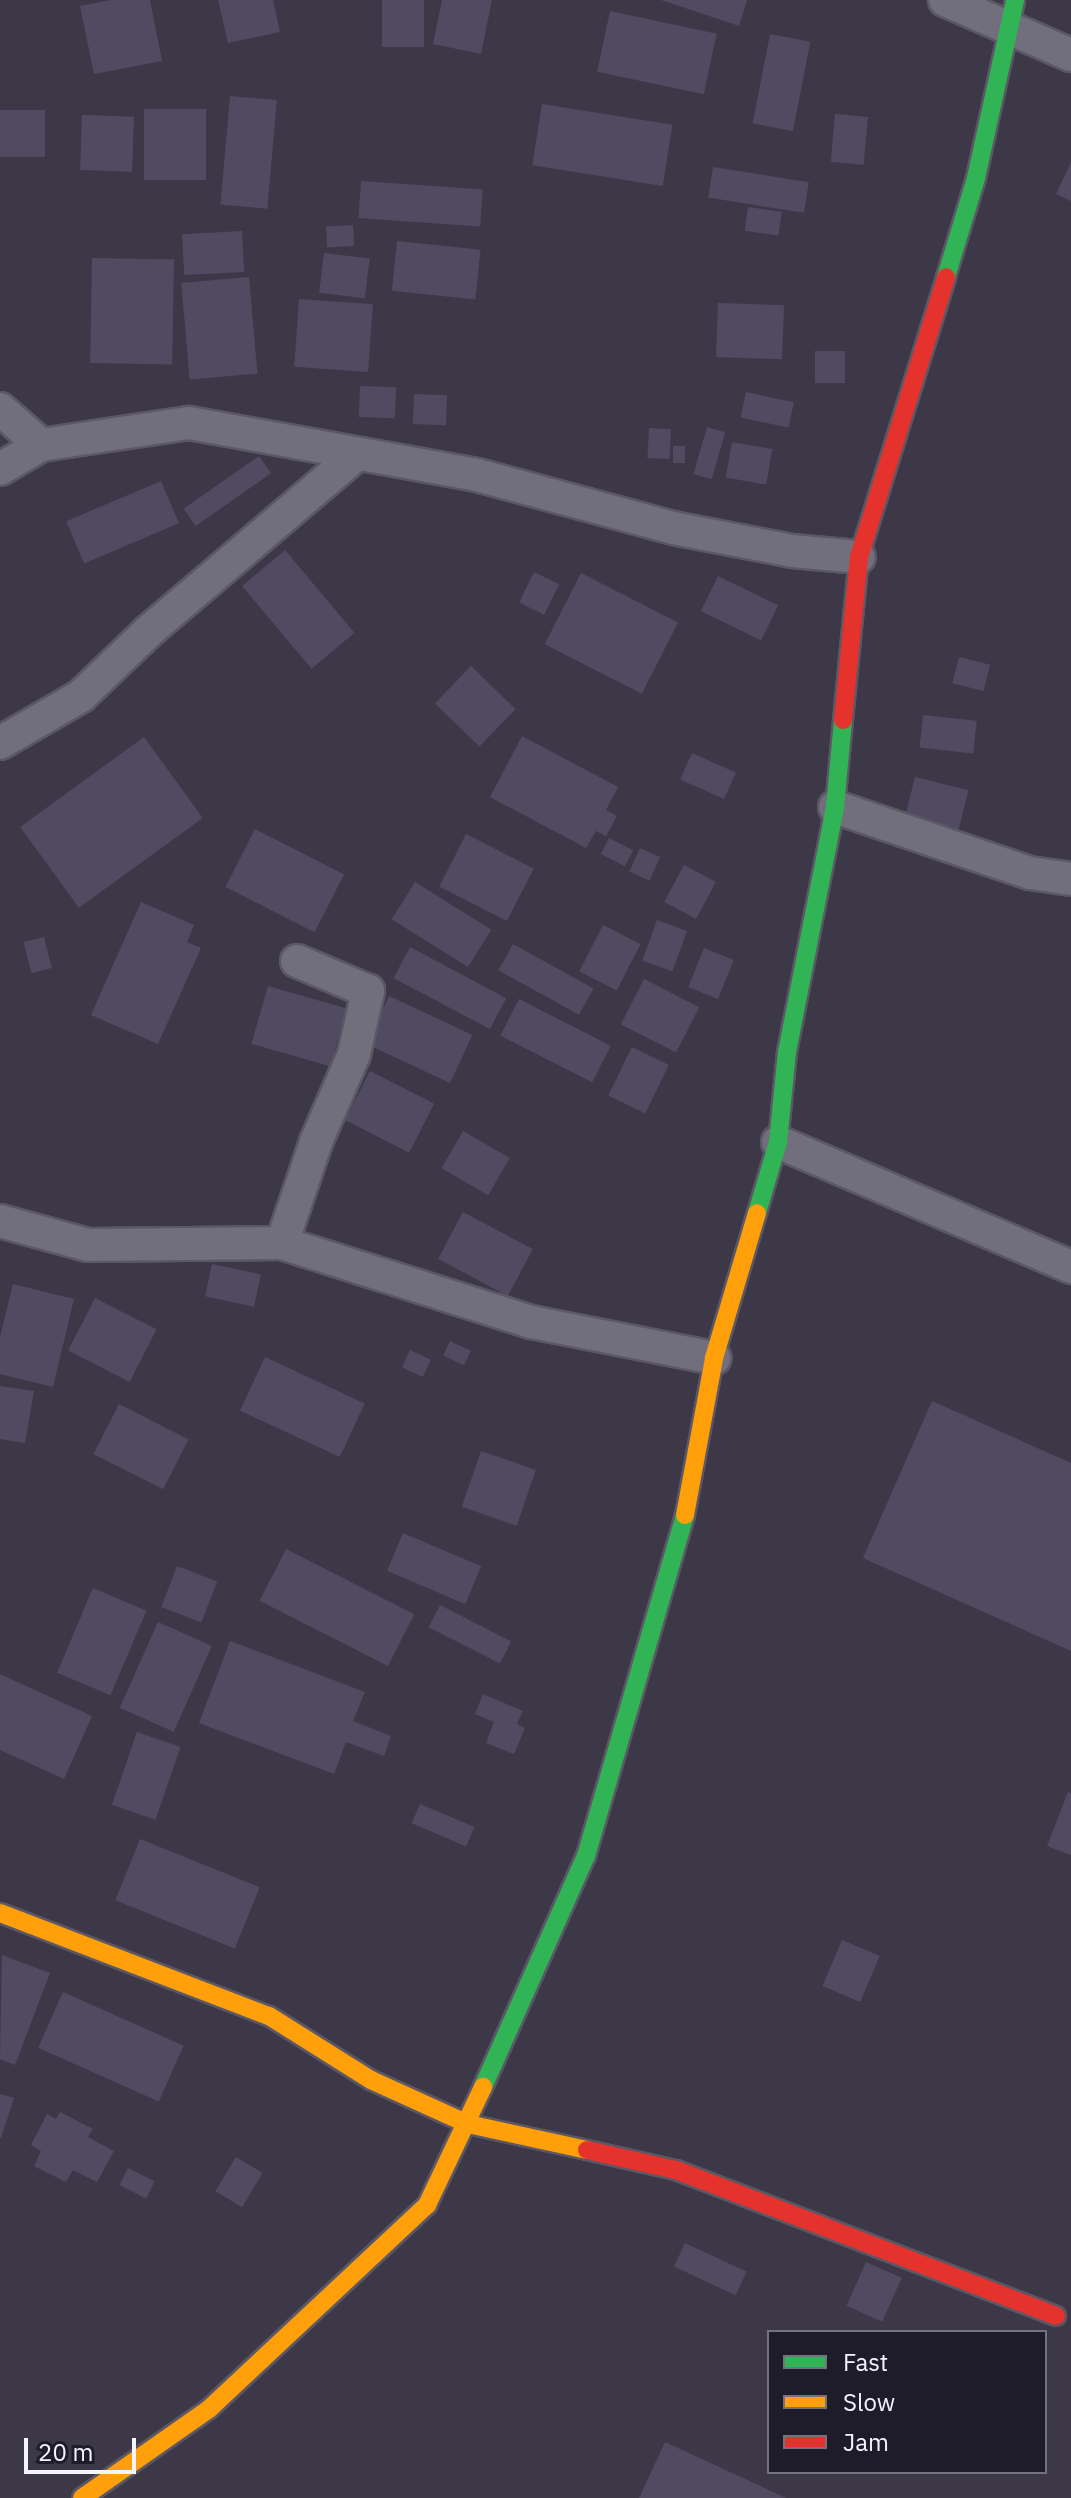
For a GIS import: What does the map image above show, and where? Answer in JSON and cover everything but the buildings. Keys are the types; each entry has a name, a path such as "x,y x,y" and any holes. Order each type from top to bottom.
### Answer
{"main road":[{"path":"82,2498 209,2409 427,2205 468,2124 586,1856 689,1498 714,1358 778,1142 787,1052 835,807 859,557 976,178 1010,14"},
{"path":"0,1913 269,2016 371,2080 468,2124 676,2170 1056,2316"}],"street":[{"path":"945,0 1010,14 1071,55"},
{"path":"0,409 41,445"},
{"path":"0,469 41,445 189,423 477,475 673,528 792,551 859,557"},
{"path":"0,743 81,696 149,631 357,454"},
{"path":"835,807 1017,869 1071,879"},
{"path":"282,1243 316,1142 354,1054 368,991 297,961"},
{"path":"778,1142 1071,1267"},
{"path":"0,1221 88,1245 282,1243 531,1322 714,1358"}],"traffic: fast":[{"path":"946,277 976,178 1015,0"},
{"path":"757,1213 778,1142 787,1052 835,807 843,720"},
{"path":"483,2087 586,1856 685,1515"}],"traffic: slow":[{"path":"685,1515 714,1358 757,1213"},
{"path":"0,1913 269,2016 371,2080 468,2124 587,2150"},
{"path":"82,2498 209,2409 427,2205 483,2087"}],"traffic: jam":[{"path":"843,720 859,557 946,277"},
{"path":"587,2150 676,2170 1056,2316"}]}
